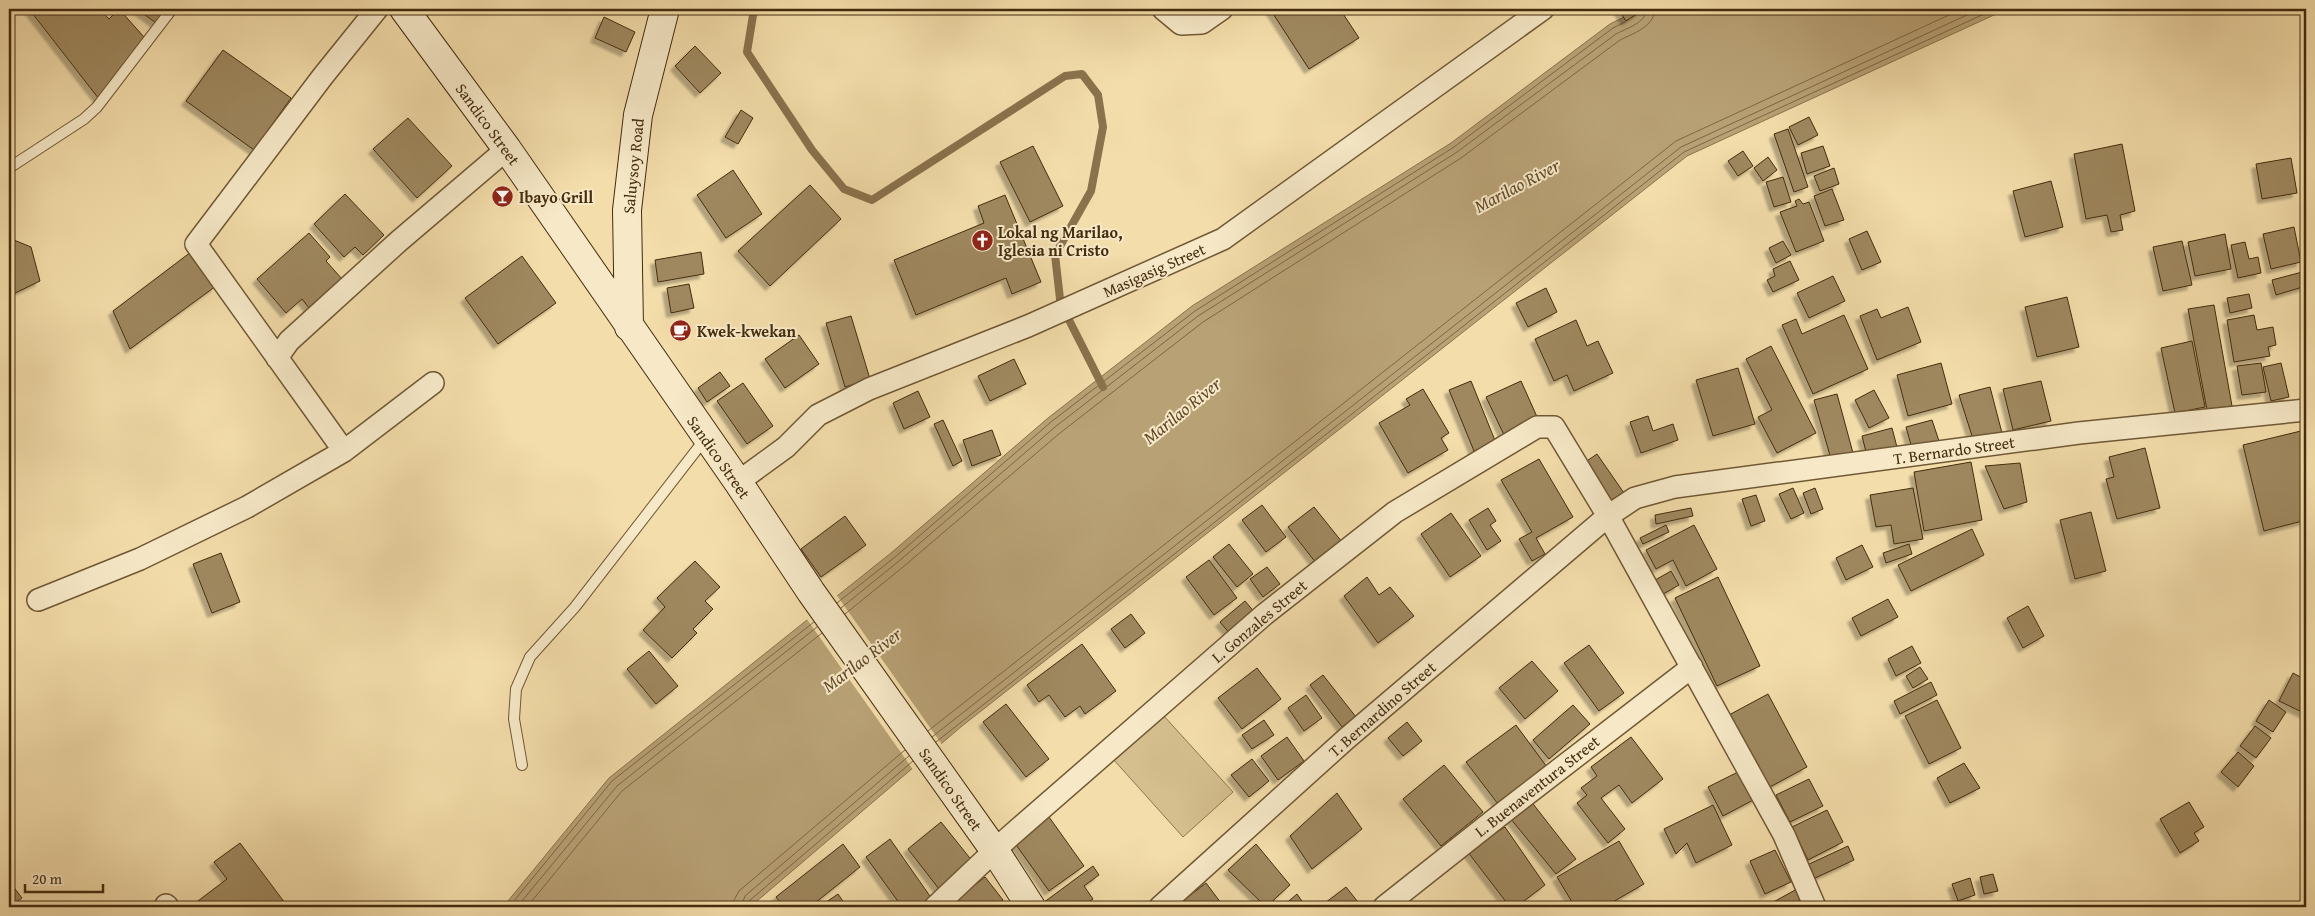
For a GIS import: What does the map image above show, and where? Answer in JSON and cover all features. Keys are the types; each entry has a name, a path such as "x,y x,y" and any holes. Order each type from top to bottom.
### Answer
{"main road":[{"name":"Sandico Street","path":"404,9 507,149 738,482 811,592 995,851 1031,907"},
{"name":"Saluysoy Road","path":"629,327 627,210 630,182 638,115 665,9"}],"street":[{"path":"344,452 196,244 377,9"},
{"path":"1163,9 1181,24 1202,23 1222,9"},
{"name":"Masigasig Street","path":"738,482 786,447 818,416 869,389 1028,326 1223,239 1543,9"},
{"path":"277,358 289,341 399,241 507,149"},
{"path":"38,600 140,559 247,507 344,452 433,383"},
{"name":"T. Bernardo Street","path":"1608,516 1635,498 1675,487 2079,433 2306,410"},
{"name":"L. Gonzales Street","path":"935,907 1008,838 1265,614 1395,512 1537,427 1554,426 1608,516"},
{"path":"1608,516 1784,835 1815,907"},
{"name":"T. Bernardino Street","path":"1160,907 1346,739 1608,516"},
{"name":"L. Buenaventura Street","path":"1384,907 1692,667"}],"lane":[{"path":"9,168 84,119 97,107 172,9"},
{"path":"522,765 514,719 516,689 530,657 575,606 706,438"}],"shaded area":[{"path":"1163,715 1233,792 1183,837 1113,759"}],"water":[{"name":"Marilao River","path":"1640,9 2007,9 1687,156 962,726 750,907 503,907 609,778 891,553 1048,418 1192,306 1451,143 1610,24"}],"pier":[{"path":"836,594 943,746 914,771 806,618"}],"building":[{"path":"29,9 100,9 109,19 119,9 144,37 99,99"},
{"path":"137,9 166,9 156,23"},
{"path":"1270,9 1340,9 1359,38 1309,69"},
{"path":"1618,9 1644,9 1626,21"},
{"path":"604,17 635,32 626,52 595,38"},
{"path":"695,46 721,73 700,93 675,66"},
{"path":"223,50 291,98 254,150 186,101"},
{"path":"741,110 753,118 738,144 725,137"},
{"path":"1809,117 1818,135 1798,145 1789,127"},
{"path":"408,118 452,166 417,198 373,149"},
{"path":"1788,129 1808,187 1794,192 1774,134"},
{"path":"2122,144 2135,211 2120,215 2123,230 2111,232 2107,215 2086,219 2074,154"},
{"path":"1033,146 1063,206 1030,222 1000,162"},
{"path":"1823,146 1830,166 1807,174 1801,153"},
{"path":"1743,151 1753,166 1738,176 1728,161"},
{"path":"1768,157 1777,170 1763,181 1754,168"},
{"path":"2291,158 2297,193 2262,199 2256,164"},
{"path":"1834,168 1839,184 1820,191 1814,176"},
{"path":"733,170 762,214 726,238 697,195"},
{"path":"1783,177 1791,202 1774,207 1766,182"},
{"path":"2051,181 2063,227 2025,237 2013,191"},
{"path":"810,185 841,219 770,286 738,251"},
{"path":"1832,189 1844,220 1825,226 1814,196"},
{"path":"345,194 384,235 363,255 355,247 344,257 314,224"},
{"name":"Lokal ng Marilao, Iglesia ni Cristo","path":"1005,195 1041,282 1012,294 1006,278 916,315 894,260 984,223 978,206"},
{"path":"1799,199 1803,204 1809,202 1824,241 1796,252 1780,212 1797,206 1795,201"},
{"path":"2294,227 2301,262 2271,269 2263,234"},
{"path":"1867,231 1881,262 1862,270 1849,239"},
{"path":"309,233 330,257 326,261 342,279 309,308 302,299 286,313 257,279"},
{"path":"2225,234 2231,269 2195,276 2188,242"},
{"path":"9,238 31,247 40,281 9,296"},
{"path":"1783,241 1791,255 1776,263 1769,248"},
{"path":"2182,241 2192,285 2163,291 2153,247"},
{"path":"2245,242 2249,259 2258,257 2261,273 2238,278 2231,245"},
{"path":"191,252 216,286 130,349 113,311"},
{"path":"701,252 704,274 658,282 655,260"},
{"path":"522,256 556,303 498,344 465,298"},
{"path":"1790,261 1799,280 1773,292 1767,280 1775,276 1773,269"},
{"path":"2306,271 2306,286 2276,295 2272,280"},
{"path":"1833,276 1845,301 1809,318 1797,293"},
{"path":"689,284 694,308 671,313 667,288"},
{"path":"1546,288 1557,312 1528,327 1516,303"},
{"path":"2249,294 2252,308 2230,313 2227,298"},
{"path":"2067,297 2079,347 2037,357 2025,307"},
{"path":"2214,305 2232,406 2207,410 2188,309"},
{"path":"1908,307 1921,342 1877,360 1860,316 1877,309 1881,318"},
{"path":"1844,315 1868,369 1813,394 1782,325 1796,319 1802,334"},
{"path":"2254,315 2257,330 2273,327 2276,345 2268,347 2270,356 2234,362 2227,320"},
{"path":"851,316 870,379 845,387 826,323"},
{"path":"1576,320 1587,346 1598,341 1613,373 1574,391 1567,375 1554,381 1535,339"},
{"path":"799,335 819,364 785,388 765,359"},
{"path":"2192,341 2205,407 2175,413 2161,348"},
{"path":"1771,346 1816,433 1777,453 1758,417 1772,410 1746,359"},
{"path":"1014,359 1026,384 990,401 978,376"},
{"path":"1941,363 1952,404 1908,416 1897,375"},
{"path":"2261,363 2266,392 2242,395 2237,366"},
{"path":"2281,363 2289,397 2271,401 2263,367"},
{"path":"1738,368 1755,424 1713,436 1696,380"},
{"path":"720,372 730,386 707,402 698,388"},
{"path":"1471,381 1496,443 1474,451 1449,390"},
{"path":"1521,381 1538,419 1504,435 1486,397"},
{"path":"2041,381 2051,421 2013,430 2003,389"},
{"path":"743,383 773,426 747,444 717,401"},
{"path":"1990,387 2002,433 1973,439 1959,395"},
{"path":"1423,389 1449,433 1441,438 1448,450 1408,473 1379,423 1410,405 1406,399"},
{"path":"1874,390 1889,418 1869,428 1855,400"},
{"path":"918,391 930,417 904,429 893,403"},
{"path":"1837,394 1853,453 1831,459 1814,400"},
{"path":"1648,416 1653,431 1673,424 1678,440 1641,453 1630,422"},
{"path":"943,420 962,461 953,466 934,424"},
{"path":"1932,420 1940,444 1913,452 1906,427"},
{"path":"1892,428 1898,451 1868,460 1862,436"},
{"path":"992,430 1001,455 972,466 963,440"},
{"path":"2305,430 2306,520 2264,531 2243,445"},
{"path":"2145,448 2160,508 2117,519 2106,479 2114,477 2109,457"},
{"path":"1597,454 1624,493 1610,503 1584,463"},
{"path":"1539,459 1573,517 1536,538 1545,554 1532,561 1519,539 1532,532 1501,480"},
{"path":"1971,462 1982,520 1924,531 1914,472"},
{"path":"2020,463 2027,502 2004,509 1985,466"},
{"path":"1793,488 1804,513 1791,519 1779,494"},
{"path":"1815,488 1823,509 1811,514 1803,493"},
{"path":"1913,488 1923,539 1894,544 1891,525 1876,527 1870,495"},
{"path":"1756,495 1765,521 1751,526 1742,499"},
{"path":"1262,505 1286,537 1266,552 1242,520"},
{"path":"1314,507 1342,542 1316,563 1288,527"},
{"path":"1488,508 1496,521 1490,525 1501,541 1487,550 1469,520"},
{"path":"1691,508 1693,516 1656,524 1655,515"},
{"path":"2091,512 2106,571 2075,579 2060,520"},
{"path":"1451,513 1481,556 1450,577 1421,534"},
{"path":"845,516 866,545 821,577 801,549"},
{"path":"1666,525 1669,532 1643,544 1640,538"},
{"path":"1694,525 1717,569 1686,586 1673,560 1656,569 1646,550"},
{"path":"1972,529 1984,555 1911,591 1898,565"},
{"path":"1229,544 1253,574 1237,587 1213,557"},
{"path":"1909,544 1912,554 1886,563 1883,553"},
{"path":"1862,545 1873,567 1846,580 1836,558"},
{"path":"221,553 240,602 212,613 193,564"},
{"path":"1209,560 1237,598 1214,615 1186,577"},
{"path":"695,561 720,587 705,601 713,609 693,629 697,633 672,658 643,630 665,607 657,598"},
{"path":"1267,567 1280,584 1263,597 1250,579"},
{"path":"1671,571 1679,585 1658,597 1650,583"},
{"path":"1367,577 1379,595 1390,587 1414,616 1378,643 1344,596"},
{"path":"1718,577 1760,666 1717,686 1675,598"},
{"path":"1888,599 1898,617 1861,636 1852,618"},
{"path":"1245,601 1256,614 1231,635 1220,622"},
{"path":"2028,606 2044,636 2023,648 2007,618"},
{"path":"1131,614 1145,633 1125,648 1111,629"},
{"path":"1082,644 1116,691 1085,714 1080,706 1065,717 1049,695 1039,702 1027,685"},
{"path":"1589,645 1624,693 1599,711 1564,663"},
{"path":"1912,646 1921,663 1896,676 1888,659"},
{"path":"649,651 678,686 656,704 627,669"},
{"path":"1532,661 1558,691 1525,719 1499,688"},
{"path":"1920,667 1928,679 1913,688 1906,676"},
{"path":"1257,668 1281,699 1242,729 1218,698"},
{"path":"2293,673 2306,680 2306,714 2279,701"},
{"path":"1323,675 1356,717 1342,727 1310,685"},
{"path":"1931,682 1937,695 1900,714 1894,701"},
{"path":"1768,694 1807,767 1768,788 1729,715"},
{"path":"1306,695 1322,718 1304,731 1288,708"},
{"path":"1937,700 1961,748 1929,764 1905,716"},
{"path":"2269,700 2286,712 2273,732 2256,721"},
{"path":"1006,704 1049,759 1026,777 983,722"},
{"path":"1573,705 1590,724 1549,759 1533,740"},
{"path":"1264,720 1274,735 1252,749 1242,735"},
{"path":"1407,722 1422,741 1403,756 1388,738"},
{"path":"1516,725 1547,767 1498,804 1466,762"},
{"path":"2255,726 2271,738 2256,758 2240,746"},
{"path":"1287,737 1304,761 1278,780 1261,756"},
{"path":"1631,737 1663,779 1632,803 1619,785 1601,798 1625,829 1608,843 1577,803 1587,795 1581,788 1597,776 1591,767"},
{"path":"2238,752 2254,766 2238,787 2221,772"},
{"path":"1252,759 1269,781 1249,797 1231,775"},
{"path":"1964,763 1980,788 1950,803 1937,778"},
{"path":"1444,765 1483,812 1441,846 1403,799"},
{"path":"1742,770 1757,798 1723,816 1708,787"},
{"path":"1809,779 1823,806 1790,822 1776,795"},
{"path":"1337,793 1362,829 1312,869 1290,836"},
{"path":"1530,800 1576,859 1556,874 1510,818"},
{"path":"2189,802 2204,827 2194,833 2199,841 2180,853 2160,819"},
{"path":"1713,805 1732,845 1696,863 1687,843 1676,854 1664,829"},
{"path":"1827,810 1843,842 1808,860 1792,827"},
{"path":"1049,817 1084,866 1049,891 1014,842"},
{"path":"941,822 973,862 939,889 908,849"},
{"path":"1505,827 1545,885 1516,907 1510,907 1467,851"},
{"path":"890,839 932,899 919,907 902,907 866,857"},
{"path":"1619,841 1644,884 1604,907 1575,907 1557,877"},
{"path":"240,843 288,907 197,907 194,904 227,879 214,862"},
{"path":"843,844 860,867 810,907 784,907 776,897"},
{"path":"1256,844 1290,885 1266,907 1228,870"},
{"path":"1848,846 1854,860 1813,879 1807,865"},
{"path":"1775,850 1791,882 1765,894 1750,861"},
{"path":"1093,866 1099,875 1084,886 1093,899 1081,907 1045,907 1043,903"},
{"path":"1993,874 1998,891 1984,894 1980,877"},
{"path":"985,877 1003,900 993,907 947,907"},
{"path":"1970,878 1975,895 1958,901 1952,884"},
{"path":"9,881 22,898 10,907 9,907"},
{"path":"1206,883 1224,907 1176,906"},
{"path":"1346,887 1362,907 1328,907 1325,903"},
{"path":"1797,889 1805,907 1769,907 1768,905"},
{"path":"838,894 847,907 819,907"},
{"path":"1297,894 1306,907 1282,907"},
{"path":"1542,902 1545,907 1535,907"}],"waterway":[{"path":"754,9 747,52 812,150 844,189 872,200 1065,76 1082,74 1098,95 1103,127 1091,191 1055,255 1060,299"},
{"path":"1069,320 1103,387"}],"place":[{"name":"Ibayo Grill","path":"503,197"},
{"name":"Lokal ng Marilao, Iglesia ni Cristo","path":"982,241"},
{"name":"Kwek-kwekan","path":"681,331"}]}
